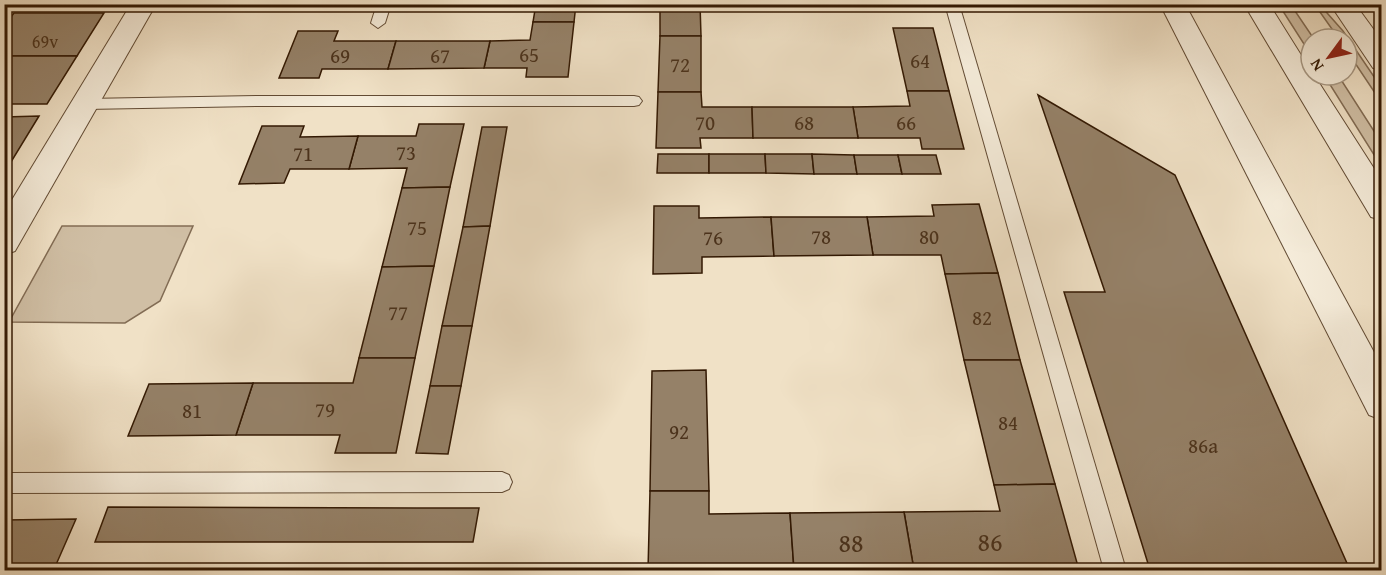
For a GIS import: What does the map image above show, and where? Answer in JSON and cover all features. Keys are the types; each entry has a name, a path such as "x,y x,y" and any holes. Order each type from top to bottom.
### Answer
{"street":[{"path":"4,242 144,4"},
{"path":"1172,4 1382,403"},
{"path":"1256,4 1382,208"},
{"path":"1342,4 1382,61"}],"lane":[{"path":"378,23 384,4"},
{"path":"952,4 1115,570"},
{"path":"85,104 261,101 634,101"},
{"path":"4,483 502,482"}],"shaded area":[{"path":"1279,5 1291,5 1306,27 1299,27 1299,36"},
{"path":"1315,5 1320,5 1339,27 1331,27"},
{"path":"1359,55 1381,87 1381,102 1359,69"},
{"path":"1332,87 1346,87 1381,142 1381,166"},
{"path":"62,226 193,226 160,301 125,323 9,322"}],"building":[{"path":"536,4 576,4 574,22 533,22"},
{"path":"660,4 700,4 701,36 660,36"},
{"path":"14,13 104,13 77,56 4,56 4,26"},
{"path":"533,22 574,22 568,77 526,77 527,68 484,68 490,41 530,40"},
{"path":"893,28 933,28 949,91 907,91"},
{"path":"298,31 338,31 334,41 396,41 388,69 322,69 319,78 279,78"},
{"path":"660,36 701,36 701,92 658,92"},
{"path":"396,41 490,41 484,68 388,69"},
{"path":"4,56 77,56 47,104 4,104"},
{"path":"907,91 949,91 964,149 922,149 920,138 858,138 853,107 910,106"},
{"path":"658,92 701,92 702,107 752,107 753,138 700,138 701,148 656,148"},
{"path":"1038,95 1175,175 1350,570 1150,570 1064,292 1105,292"},
{"path":"752,107 853,107 858,138 753,138"},
{"path":"39,116 11,162 4,162 4,117"},
{"path":"419,124 464,124 450,187 402,188 407,168 349,169 358,136 416,136"},
{"path":"262,126 304,126 300,137 358,136 349,169 290,169 284,183 239,184"},
{"path":"482,127 507,127 490,226 463,227"},
{"path":"658,154 709,154 709,173 657,173"},
{"path":"709,154 765,154 766,173 709,173"},
{"path":"765,154 812,154 814,174 766,173"},
{"path":"812,154 854,155 857,174 814,174"},
{"path":"854,155 898,155 902,174 857,174"},
{"path":"898,155 936,155 941,174 902,174"},
{"path":"450,187 434,266 382,267 402,188"},
{"path":"979,204 998,273 945,274 941,255 873,255 867,217 934,216 932,205"},
{"path":"654,206 699,206 699,218 771,217 774,256 702,257 702,273 653,274"},
{"path":"771,217 867,217 873,255 774,256"},
{"path":"490,226 472,326 442,326 463,227"},
{"path":"434,266 415,358 359,358 382,267"},
{"path":"998,273 1020,360 964,360 945,274"},
{"path":"442,326 472,326 461,386 430,386"},
{"path":"359,358 415,358 396,453 335,453 340,435 236,435 253,383 353,383"},
{"path":"964,360 1020,360 1055,484 994,485"},
{"path":"706,370 709,491 650,491 652,371"},
{"path":"253,383 236,435 128,436 149,384"},
{"path":"430,386 461,386 448,454 416,453"},
{"path":"1055,484 1079,570 914,570 904,512 1000,511 994,485"},
{"path":"650,491 709,491 709,514 790,513 794,570 648,570"},
{"path":"108,507 479,508 473,542 95,542"},
{"path":"904,512 914,570 794,570 790,513"},
{"path":"76,519 55,567 4,567 4,520"},
{"path":"79,566 212,567 211,570 78,570"},
{"path":"212,567 345,567 343,570 211,570"},
{"path":"344,568 466,568 466,570 343,570"}]}
